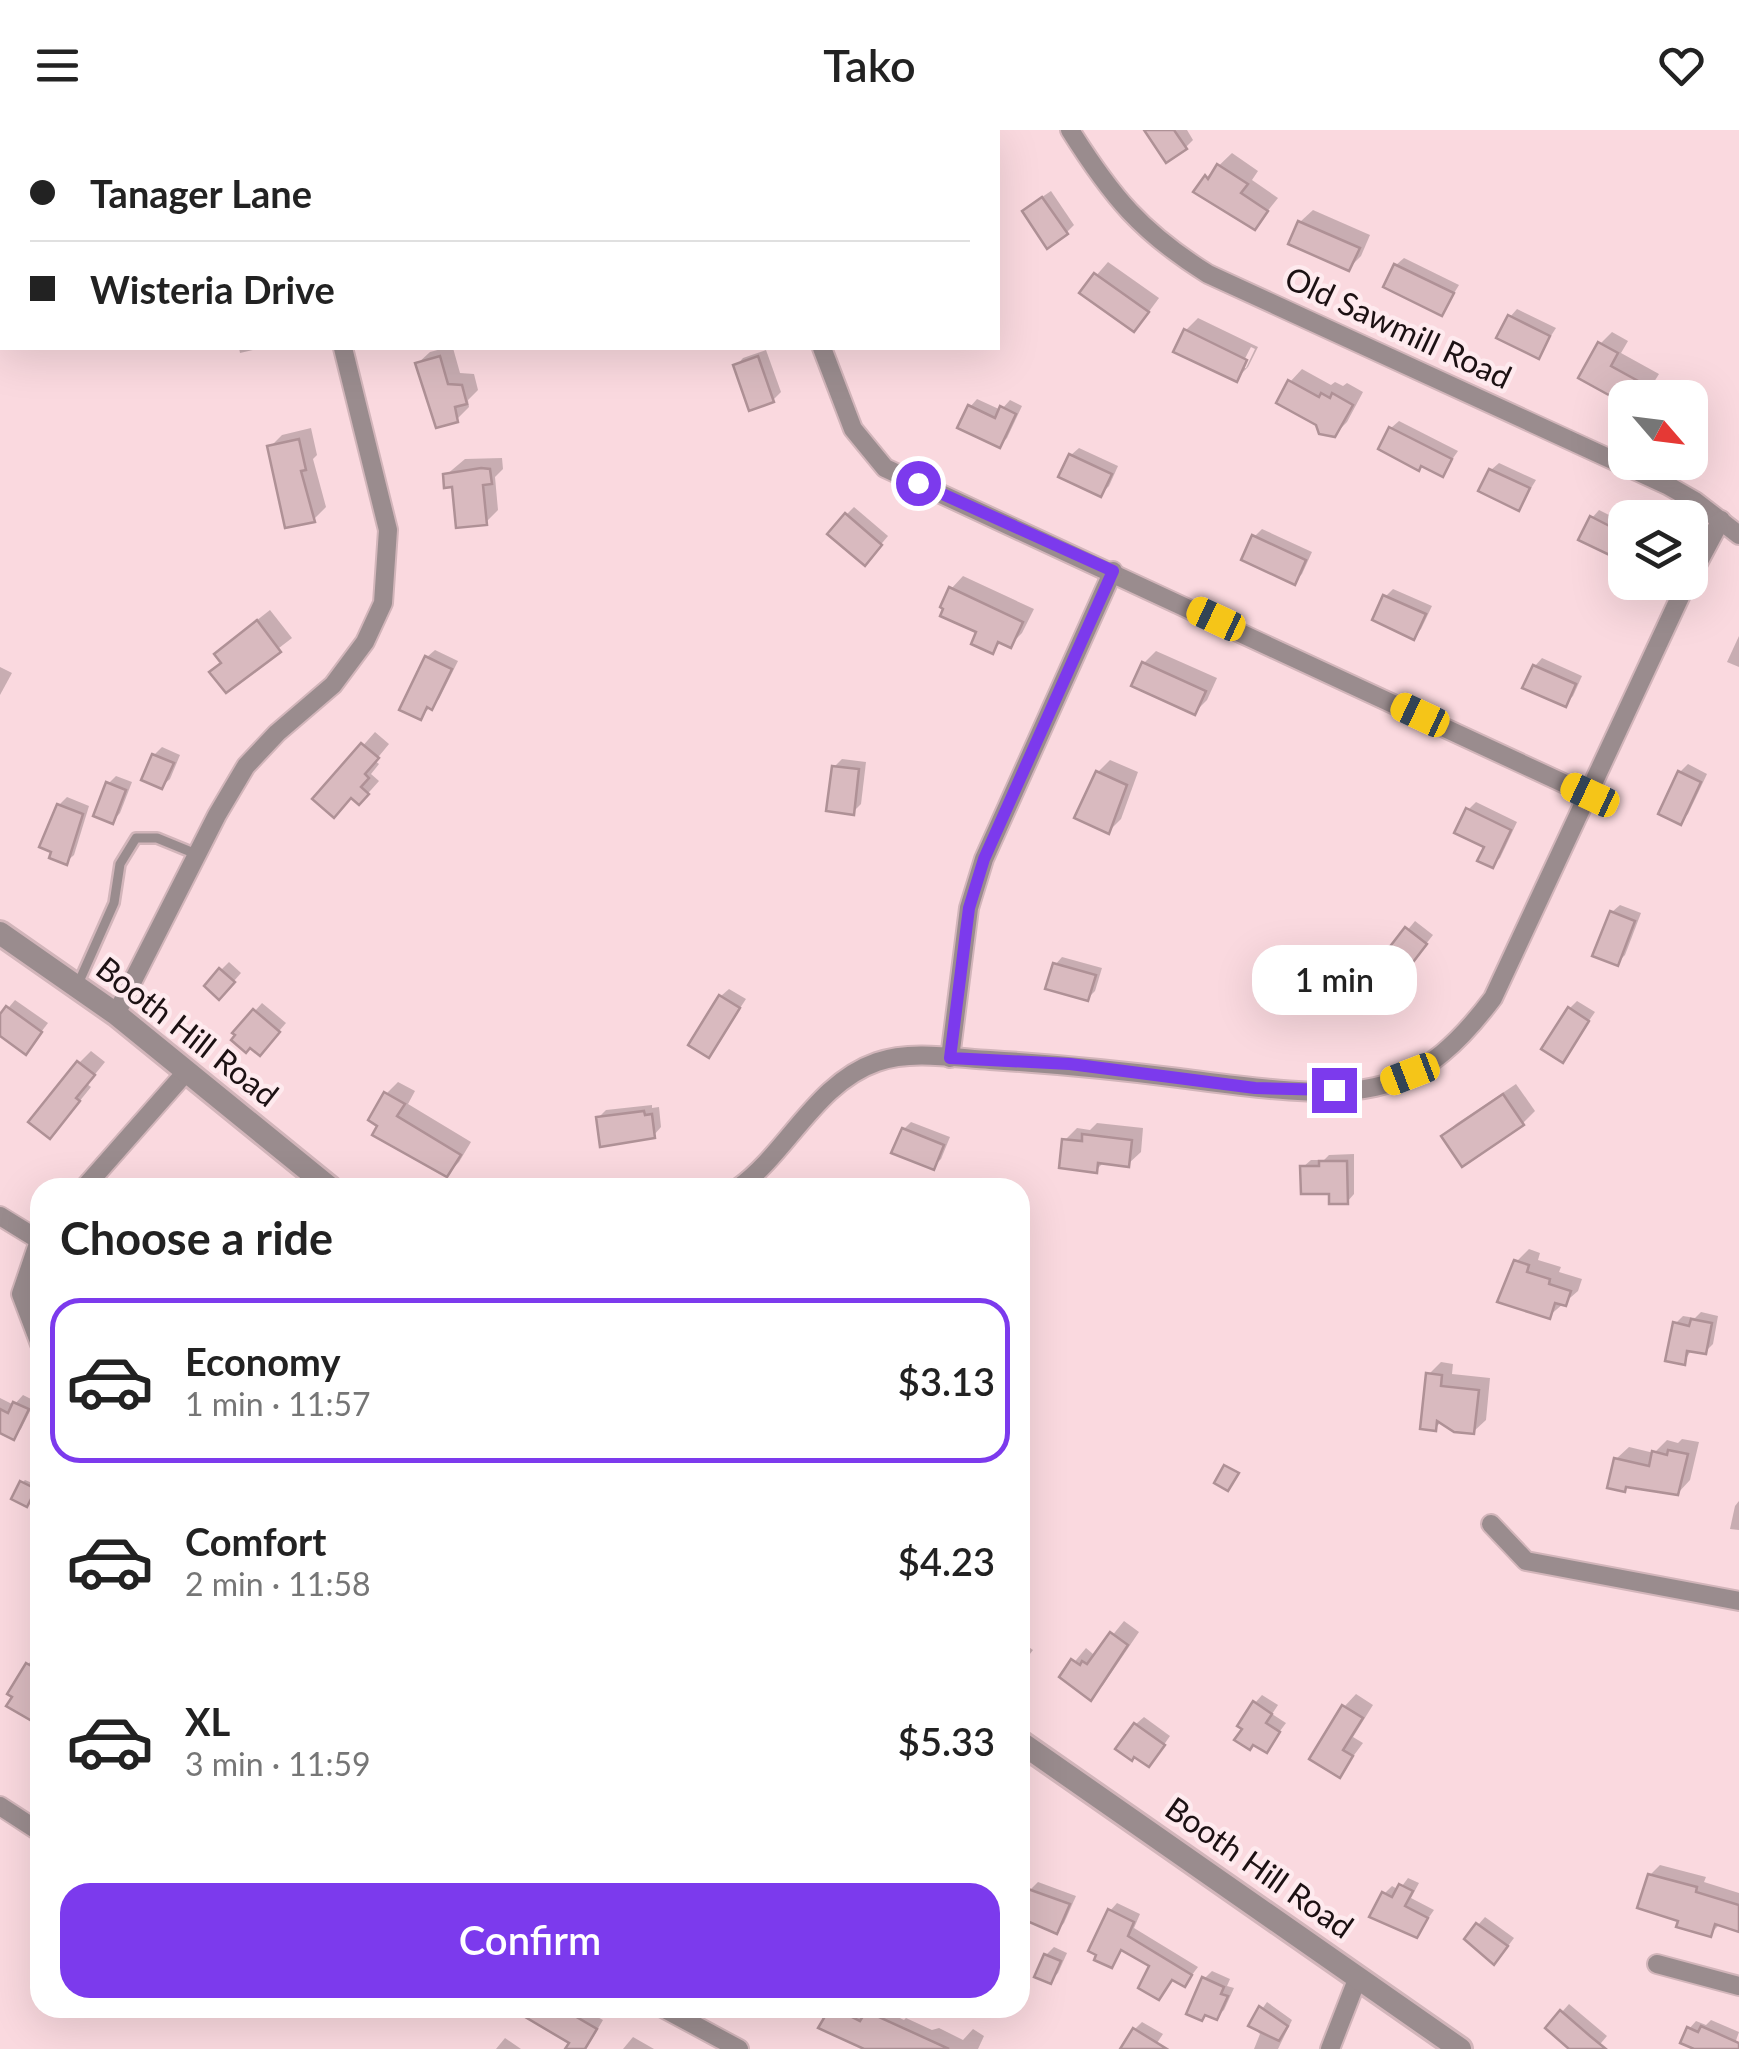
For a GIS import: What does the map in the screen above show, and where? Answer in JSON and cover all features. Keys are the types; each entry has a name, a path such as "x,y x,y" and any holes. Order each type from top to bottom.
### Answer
{"street":[{"name":"Old Sawmill Road","path":"1070,130 1124,208 1142,227 1208,274 1668,485 1739,535"},
{"path":"116,1014 196,854 246,766 277,733 333,685 365,642 383,602 388,530 343,350"},
{"path":"823,350 853,429 886,468 1590,795"},
{"path":"1708,545 1722,520"},
{"path":"950,1058 969,908 984,859 1113,571"},
{"path":"752,1178 842,1082 877,1062 908,1056 1070,1064 1255,1088 1375,1087 1442,1056 1470,1029 1493,998 1680,600"},
{"name":"Booth Hill Road","path":"0,933 116,1014 318,1178"},
{"path":"93,1178 187,1071"},
{"path":"0,1216 30,1234"},
{"path":"30,1266 21,1294 30,1318"},
{"path":"1491,1524 1526,1561 1739,1602"},
{"name":"Booth Hill Road","path":"1030,1749 1460,2049"},
{"path":"0,1806 30,1826"},
{"path":"1657,1964 1739,1986"},
{"path":"1330,2049 1358,1977"},
{"path":"682,2018 739,2049"}],"lane":[{"path":"77,987 114,904 120,864 136,838 158,838 196,854"}],"building":[{"path":"1144,130 1174,130 1187,149 1166,163"},
{"path":"1217,164 1248,184 1241,193 1268,211 1255,230 1193,192"},
{"path":"1042,197 1068,234 1047,249 1022,211"},
{"path":"1298,221 1360,248 1349,271 1288,244"},
{"path":"1394,264 1454,293 1442,316 1383,287"},
{"path":"1094,273 1149,312 1134,332 1079,293"},
{"path":"1508,315 1550,336 1539,359 1496,338"},
{"path":"1184,329 1247,360 1237,382 1173,352"},
{"path":"1598,342 1618,353 1611,366 1636,380 1608,380 1608,395 1578,378"},
{"path":"440,356 448,384 462,385 467,404 455,407 458,422 436,428 415,363"},
{"path":"758,356 774,402 749,411 733,365"},
{"path":"1288,380 1319,397 1321,393 1330,398 1332,393 1353,405 1335,437 1319,434 1316,425 1276,403"},
{"path":"968,405 995,418 1000,406 1016,414 1000,448 957,428"},
{"path":"1389,427 1452,459 1443,477 1421,466 1419,471 1378,449"},
{"path":"299,439 306,470 301,471 315,522 285,528 267,446"},
{"path":"1069,454 1112,474 1101,497 1058,477"},
{"path":"490,469 492,484 483,485 487,525 456,528 452,487 444,488 443,474"},
{"path":"1489,469 1530,488 1519,511 1478,491"},
{"path":"845,513 882,545 865,566 827,534"},
{"path":"1590,516 1608,525 1608,554 1578,540"},
{"path":"1252,535 1306,560 1295,585 1241,560"},
{"path":"949,587 1023,622 1011,648 998,642 993,654 971,644 976,632 940,616"},
{"path":"1383,595 1426,614 1414,640 1372,620"},
{"path":"257,620 281,652 226,693 209,672 221,663 214,654"},
{"path":"425,656 452,669 432,710 427,707 421,720 399,710"},
{"path":"1142,662 1206,691 1195,715 1131,686"},
{"path":"1533,665 1576,684 1566,707 1522,688"},
{"path":"361,743 379,758 365,774 369,778 361,787 369,794 359,805 351,798 334,818 312,799"},
{"path":"152,754 174,763 162,789 141,780"},
{"path":"832,766 859,769 854,815 826,811"},
{"path":"1096,771 1127,785 1109,834 1074,818"},
{"path":"1678,771 1701,782 1681,825 1658,814"},
{"path":"106,782 126,790 113,824 93,816"},
{"path":"57,804 83,814 67,865 49,858 51,852 39,847"},
{"path":"1466,808 1511,830 1493,868 1477,861 1484,847 1454,833"},
{"path":"1610,911 1635,921 1618,966 1592,956"},
{"path":"1405,927 1427,944 1397,983 1375,966"},
{"path":"1053,963 1096,975 1088,1001 1045,989"},
{"path":"219,968 235,982 219,1000 204,986"},
{"path":"719,995 740,1008 709,1058 688,1045"},
{"path":"6,1006 42,1032 26,1055 0,1036 0,1014"},
{"path":"1568,1007 1589,1021 1563,1063 1541,1049"},
{"path":"253,1009 280,1032 260,1056 250,1048 246,1053 231,1040 235,1035 232,1033"},
{"path":"77,1061 95,1075 50,1139 28,1122"},
{"path":"384,1092 405,1104 397,1116 461,1155 447,1177 372,1135 377,1126 368,1120"},
{"path":"1503,1094 1524,1125 1462,1167 1441,1136"},
{"path":"644,1111 645,1115 652,1114 655,1138 600,1147 596,1117"},
{"path":"902,1128 944,1145 934,1170 891,1153"},
{"path":"1082,1134 1132,1140 1129,1167 1098,1163 1097,1173 1059,1168 1062,1139 1082,1141"},
{"path":"1319,1161 1347,1161 1348,1204 1329,1204 1329,1194 1301,1194 1300,1166 1319,1166"},
{"path":"1514,1260 1529,1265 1527,1272 1550,1279 1549,1284 1571,1291 1566,1306 1555,1303 1550,1319 1497,1302"},
{"path":"1691,1319 1712,1323 1706,1354 1687,1351 1685,1365 1665,1361 1673,1322 1689,1326"},
{"path":"1426,1373 1442,1375 1441,1386 1479,1390 1474,1434 1454,1432 1437,1421 1436,1431 1420,1429"},
{"path":"13,1402 29,1409 14,1440 0,1433 0,1409 8,1413"},
{"path":"1668,1450 1688,1454 1678,1495 1607,1488 1614,1458 1649,1466 1652,1451 1667,1455"},
{"path":"1224,1465 1239,1473 1228,1491 1214,1483"},
{"path":"20,1481 30,1486 27,1507 11,1499"},
{"path":"1110,1632 1128,1645 1091,1701 1059,1677 1071,1659 1080,1665 1082,1661 1087,1664"},
{"path":"26,1663 30,1665 30,1720 6,1706 12,1697 7,1694"},
{"path":"1253,1701 1272,1714 1266,1723 1280,1732 1267,1753 1253,1745 1250,1750 1234,1740 1242,1729 1237,1726"},
{"path":"1342,1705 1363,1718 1343,1750 1353,1756 1340,1778 1309,1759"},
{"path":"1134,1723 1165,1745 1149,1767 1115,1749"},
{"path":"1648,1874 1697,1887 1696,1892 1739,1905 1739,1932 1715,1924 1711,1937 1676,1927 1678,1921 1637,1908"},
{"path":"1399,1884 1413,1891 1405,1906 1428,1918 1417,1938 1369,1917 1382,1892 1392,1897"},
{"path":"1030,1890 1070,1904 1057,1934 1030,1922"},
{"path":"1108,1909 1134,1922 1128,1936 1192,1975 1185,1987 1172,1980 1159,2000 1138,1988 1149,1966 1121,1950 1112,1968 1094,1960 1096,1955 1088,1951"},
{"path":"1476,1923 1508,1946 1494,1965 1464,1939"},
{"path":"1044,1954 1061,1961 1051,1984 1034,1977"},
{"path":"1202,1977 1224,1987 1221,1994 1228,1996 1217,2020 1205,2015 1202,2021 1186,2014"},
{"path":"1259,2006 1288,2026 1279,2041 1248,2026"},
{"path":"1560,2010 1606,2049 1569,2049 1545,2028"},
{"path":"527,2018 578,2018 597,2029 585,2049 565,2049 569,2043"},
{"path":"824,2018 881,2018 949,2049 864,2049 818,2028"},
{"path":"1701,2026 1739,2043 1739,2049 1694,2049 1680,2043 1687,2027 1698,2032"},
{"path":"1133,2028 1167,2049 1120,2049"}],"route":[{"path":"918,483 1113,571 984,859 969,908 950,1058 1070,1064 1255,1088 1334,1090"}]}
